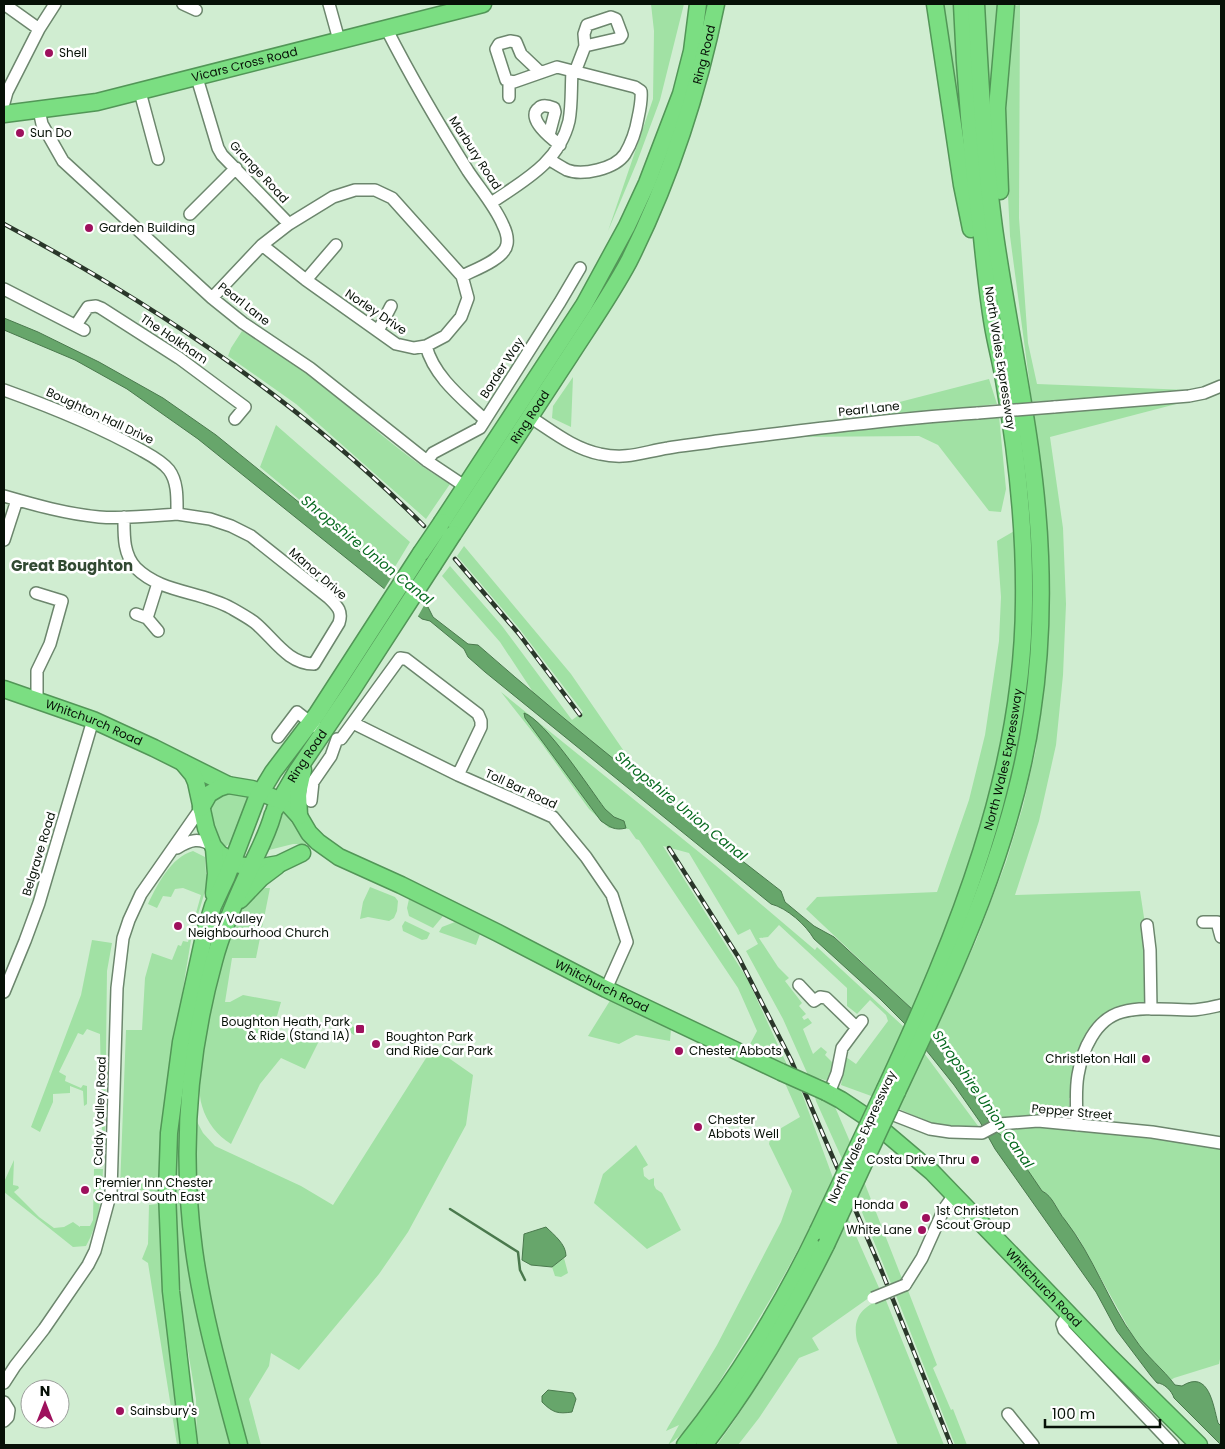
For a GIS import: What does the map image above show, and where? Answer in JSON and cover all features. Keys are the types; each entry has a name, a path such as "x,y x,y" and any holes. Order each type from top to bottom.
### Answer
{"highway":[{"name":"Vicars Cross Road","path":"4,114 97,102 483,4"},
{"name":"Ring Road","path":"276,807 323,731 433,566 466,487 603,273 650,175 681,94 692,51 698,4"},
{"path":"692,51 706,4"},
{"name":"Ring Road","path":"244,852 250,812 261,792 281,762 323,731 388,604 406,576 421,553 448,528 530,417 628,262 665,181 692,102 709,40 716,4"},
{"path":"935,4 962,185 993,326"},
{"name":"North Wales Expressway","path":"932,1003 981,855 1000,789 1015,715 1024,604 1020,492 1004,378 993,326 973,161 964,57 962,4"},
{"name":"North Wales Expressway","path":"704,1445 716,1430 765,1354 806,1286 822,1238 932,1003 970,932 999,854 1018,788 1032,713 1040,618 1040,553 1028,438 994,227 983,138 976,4"},
{"path":"1006,4 997,108 999,176 1010,286 1012,336"},
{"name":"Whitchurch Road","path":"4,689 93,720 229,785 261,792 276,807 289,806 299,816 313,837 339,857"},
{"path":"299,816 298,793 306,758"},
{"name":"Whitchurch Road","path":"181,762 193,775 196,782 206,828 214,847 216,874 213,906"},
{"path":"202,808 210,794 219,788 258,776 281,762"},
{"path":"189,1445 171,1291 167,1192 169,1133 181,1042 213,906 244,852 267,835 276,807 273,799 266,802 255,820 244,852 233,907 214,959 200,1018 187,1143 194,1250 205,1310 239,1445"},
{"path":"214,847 220,854 244,852"},
{"name":"Whitchurch Road","path":"244,852 262,868 279,864 302,853"},
{"name":"Whitchurch Road","path":"244,852 316,852 339,857 498,933 606,989 828,1093 865,1116"},
{"path":"233,907 261,878 279,864"},
{"name":"Whitchurch Road","path":"886,1133 922,1163 954,1195 1193,1443"},
{"name":"North Wales Expressway","path":"685,1445 704,1421 750,1352 798,1273 822,1238"}],"street":[{"path":"4,4 39,29"},
{"path":"4,103 7,92 39,29 55,4"},
{"path":"183,4 196,10"},
{"path":"329,4 339,40"},
{"name":"Marbury Road","path":"386,28 413,80 491,203 506,231 507,245 505,250 494,259 462,276"},
{"path":"509,97 509,82 506,80 496,49 499,44 510,41 516,42 521,54 540,72"},
{"path":"491,203 550,160 560,145 569,121 573,72 585,46"},
{"path":"509,82 557,67 635,87 641,91 642,97 637,125 625,154 618,162 588,172 568,170 550,160"},
{"name":"Grange Road","path":"197,78 218,148 222,155 289,224"},
{"path":"140,92 158,159"},
{"name":"Pearl Lane","path":"39,110 42,124 63,160 212,298 243,323 310,368 427,461 466,487"},
{"path":"549,135 560,145"},
{"path":"190,214 236,168"},
{"path":"212,298 262,246 289,224 333,197 355,190 375,190 392,198 462,276 468,298 461,317 445,336 426,346 428,355 442,377 485,420"},
{"path":"306,280 336,245"},
{"name":"Norley Drive","path":"262,246 396,344 414,348 426,346"},
{"name":"Border Way","path":"427,461 433,453 480,428 580,268"},
{"name":"The Holkham","path":"4,289 80,328 88,308 96,306 101,308 179,358 245,406 235,419"},
{"path":"378,332 391,306"},
{"name":"Pearl Lane","path":"530,417 566,441 583,449 600,454 629,457 666,448 913,418 1188,396 1204,393 1221,386"},
{"name":"Boughton Hall Drive","path":"4,390 51,407 123,440 157,459 168,468 173,476 177,495 177,514"},
{"path":"4,496 77,514 124,518 177,514"},
{"path":"4,540 17,500"},
{"name":"Manor Drive","path":"124,518 124,545 129,558 136,568 158,583 210,598 231,607 254,622 291,658 306,664 314,664 326,646 341,616 339,609 329,598 251,536 231,526 210,519 177,514"},
{"path":"158,583 142,616 158,631"},
{"path":"36,592 62,601 50,644 37,671 37,699"},
{"name":"Ring Road","path":"323,731 341,739 396,662 403,658 478,714 481,721 480,726 458,775"},
{"path":"278,737 297,712 323,731"},
{"name":"Belgrave Road","path":"4,992 39,903 93,720"},
{"name":"Toll Bar Road","path":"354,723 458,775 553,817 586,857 612,895 627,942 606,989"},
{"name":"Ring Road","path":"311,801 313,782 331,756 323,731"},
{"name":"Caldy Valley Road","path":"4,1383 88,1265 101,1233 111,1192 117,988 123,938 141,894 155,871 202,808"},
{"name":"Caldy Valley Road","path":"171,852 190,841 196,840 203,840 214,847"},
{"path":"1203,922 1217,922 1221,937"},
{"path":"1147,925 1150,950 1151,1009"},
{"path":"799,985 811,1007 820,997 824,997 859,1024 842,1048 837,1074 828,1093"},
{"path":"1077,1125 1078,1076 1087,1047 1102,1024 1120,1012 1151,1009 1193,1010 1221,1005"},
{"name":"Pepper Street","path":"894,1115 941,1132 982,1133 994,1126 1005,1123 1038,1121 1152,1132 1221,1143"},
{"path":"873,1298 905,1285 922,1258 944,1209 954,1195"},
{"path":"1069,1314 1062,1324 1064,1330 1173,1445"},
{"path":"4,1402 9,1410 8,1416 4,1421"},
{"path":"1008,1414 1033,1445"}],"shaded area":[{"path":"651,4 684,4 660,100 608,231 653,99 654,31"},
{"path":"942,4 956,4 970,181"},
{"path":"982,4 999,4 994,187"},
{"path":"1020,5 1019,218 1028,343 1037,384 1188,390 1032,402 1010,236 1004,115 1012,6"},
{"path":"4,318 38,332 99,362 163,398 216,435 428,607 433,617 468,644 478,645 590,740 781,891 785,902 814,926 834,937 913,1010 958,1067 994,1130 1001,1135 1016,1158 1025,1166 1042,1191 1052,1200 1075,1234 1125,1325 1139,1345 1175,1385 1182,1386 1191,1382 1198,1382 1204,1385 1212,1399 1218,1423 1221,1426 1221,1445 1174,1398 1167,1388 1157,1383 1117,1331 1096,1292 995,1149 980,1122 954,1085 906,1025 814,939 801,923 790,913 771,904 485,672 468,657 464,649 430,621 422,619 198,439 127,389 75,360 4,330"},
{"path":"242,331 310,375 399,449 450,484 426,519 296,404 228,356"},
{"path":"573,377 571,427 552,418 553,406"},
{"path":"989,379 997,404 857,420 853,412 884,406"},
{"path":"1180,403 1050,437 1063,528 1066,604 1063,675 1056,745 1039,821 1015,895 1140,891 1145,924 1147,1002 1143,1006 1099,1021 1072,1098 1069,1098 1071,1119 994,1120 992,1124 958,1067 933,1034 976,941 1006,862 1023,806 1036,749 1045,646 1046,540 1033,414"},
{"path":"999,416 1006,489 1001,512 989,511 938,445 919,436 791,437 808,432"},
{"path":"276,425 410,542 390,575 260,467"},
{"path":"1016,530 1015,624 1008,719 989,799 964,885 913,1010 806,909 817,897 937,892 969,800 985,735 999,641 1001,597 997,541"},
{"path":"464,546 571,674 652,792 535,695 500,642 442,576 450,566 502,626 572,720 583,712 518,627 457,556"},
{"path":"501,692 715,865 815,950 817,947 905,1028 874,1097 841,1085 846,1057 856,1064 888,1021 886,1015 870,1000 857,1014 847,1006 847,988 779,925 768,937 759,938 778,967 789,978 785,981 802,1003 799,1006 806,1014 802,1017 804,1020 808,1018 812,1023 803,1029 813,1054 821,1047 827,1052 825,1055 833,1063 828,1081 808,1075 783,1019 746,951 758,944 750,929 738,935 689,853 663,846 748,980 789,1069 748,1048 757,1031 738,988 639,840 636,839 629,829 609,828 589,809 542,744"},
{"path":"524,713 533,718 555,741 605,809 614,817 624,821 626,828 616,829 601,821 525,718"},
{"path":"234,793 250,794 232,842 225,847 221,845 211,820 211,806 215,800"},
{"path":"285,809 311,844 293,844 265,851"},
{"path":"193,851 205,857 206,874 210,875 192,934 169,1074 160,1235 164,1292 182,1445 177,1445 148,1263 142,1259 148,1244 149,1205 157,1204 157,1192 120,1188 126,1030 142,1030 145,978 152,953 172,960 178,945 181,946 183,941 188,942 201,895 183,888 175,889 171,897 163,896 157,908 148,904 160,880 171,865 185,854"},
{"path":"370,887 395,897 398,901 394,918 389,921 368,917 360,919 363,902"},
{"path":"265,888 270,888 256,958 232,958 225,1002 230,1002 243,995 281,1002 273,1030 319,1041 305,1069 281,1058 260,1084 231,1144 213,1128 202,1106 200,1075 202,1056 214,996 232,929 237,917 246,904"},
{"path":"409,899 443,916 433,928 409,916 407,908"},
{"path":"405,921 430,933 427,939 422,940 403,931 402,926"},
{"path":"455,922 480,934 476,945 439,932 442,927"},
{"path":"92,940 112,943 107,971 105,1133 102,1133 100,1034 87,1029 83,1035 78,1033 59,1072 66,1076 65,1081 81,1088 83,1085 87,1086 87,1104 84,1106 83,1091 70,1086 70,1093 53,1094 53,1102 40,1132 31,1127 81,995"},
{"path":"611,999 671,1029 670,1041 636,1035 619,1044 588,1036"},
{"path":"345,1016 352,1023 352,1026 357,1029 354,1035 343,1028 342,1023"},
{"path":"433,1047 473,1075 466,1125 408,1232 379,1274 299,1370 271,1353 269,1366 249,1399 261,1445 247,1445 212,1313 197,1224 194,1116 203,1133 215,1146 301,1186 333,1205"},
{"path":"924,1053 981,1130 940,1127 897,1108"},
{"path":"784,1081 800,1088 833,1178 797,1253 755,1324 694,1421 678,1438 668,1445 679,1425 666,1431 717,1345 781,1222 792,1191 769,1144 771,1134 800,1117"},
{"path":"185,1083 182,1130 232,1445 197,1445 196,1399 183,1321 175,1217 174,1171 178,1100"},
{"path":"814,1093 832,1100 851,1144 843,1161 816,1101"},
{"path":"1044,1126 1221,1147 1221,1354 1219,1364 1171,1380 1146,1355 1134,1338 1078,1237 1058,1212 1056,1205 1042,1191 1025,1166 1016,1158 1001,1135 994,1130"},
{"path":"636,1145 648,1165 643,1168 644,1176 649,1180 654,1178 656,1189 662,1193 681,1230 647,1249 594,1203 603,1174"},
{"path":"14,1160 13,1185 19,1188 14,1192 39,1217 54,1228 64,1227 73,1222 80,1227 90,1226 93,1220 94,1169 103,1169 99,1209 94,1228 86,1246 73,1247 4,1192 4,1182"},
{"path":"863,1179 903,1281 892,1286 855,1195"},
{"path":"848,1218 880,1290 812,1338 819,1350 799,1358 759,1418 738,1445 717,1445 771,1363 803,1306"},
{"path":"546,1227 562,1244 566,1256 552,1267 531,1265 522,1260 524,1234"},
{"path":"564,1258 568,1273 561,1277 555,1276 552,1267"},
{"path":"907,1288 937,1365 933,1368 951,1410 953,1409 967,1445 955,1445 895,1293"},
{"path":"885,1298 944,1445 898,1445 857,1341 856,1333 858,1319 865,1309"},
{"path":"548,1390 573,1393 576,1399 572,1412 556,1412 546,1406 542,1402 542,1396"}],"pier":[{"path":"393,575 426,602 417,618 383,591"}],"waterway":[{"path":"450,1209 518,1252 520,1270 525,1280"}],"railway":[{"path":"4,224 117,288 225,359 328,438 424,526"},
{"path":"455,559 519,634 580,715"},
{"path":"669,848 739,958 791,1060 882,1272 951,1445"}],"place":[{"name":"Shell","path":"49,53"},
{"name":"Sun Do","path":"20,133"},
{"name":"Garden Building","path":"89,228"},
{"name":"Caldy Valley Neighbourhood Church","path":"178,926"},
{"name":"Boughton Heath, Park & Ride (Stand 1A)","path":"360,1029"},
{"name":"Boughton Park and Ride Car Park","path":"376,1044"},
{"name":"Chester Abbots","path":"679,1051"},
{"name":"Christleton Hall","path":"1146,1059"},
{"name":"Chester Abbots Well","path":"698,1127"},
{"name":"Costa Drive Thru","path":"975,1160"},
{"name":"Premier Inn Chester Central South East","path":"85,1190"},
{"name":"Honda","path":"904,1205"},
{"name":"1st Christleton Scout Group","path":"926,1218"},
{"name":"White Lane","path":"922,1230"},
{"name":"Sainsbury's","path":"120,1411"}],"district":[{"name":"Great Boughton","path":"72,566"}],"water label":[{"name":"Shropshire Union Canal","path":"367,550"},
{"name":"Shropshire Union Canal","path":"681,806"},
{"name":"Shropshire Union Canal","path":"983,1099"}]}
